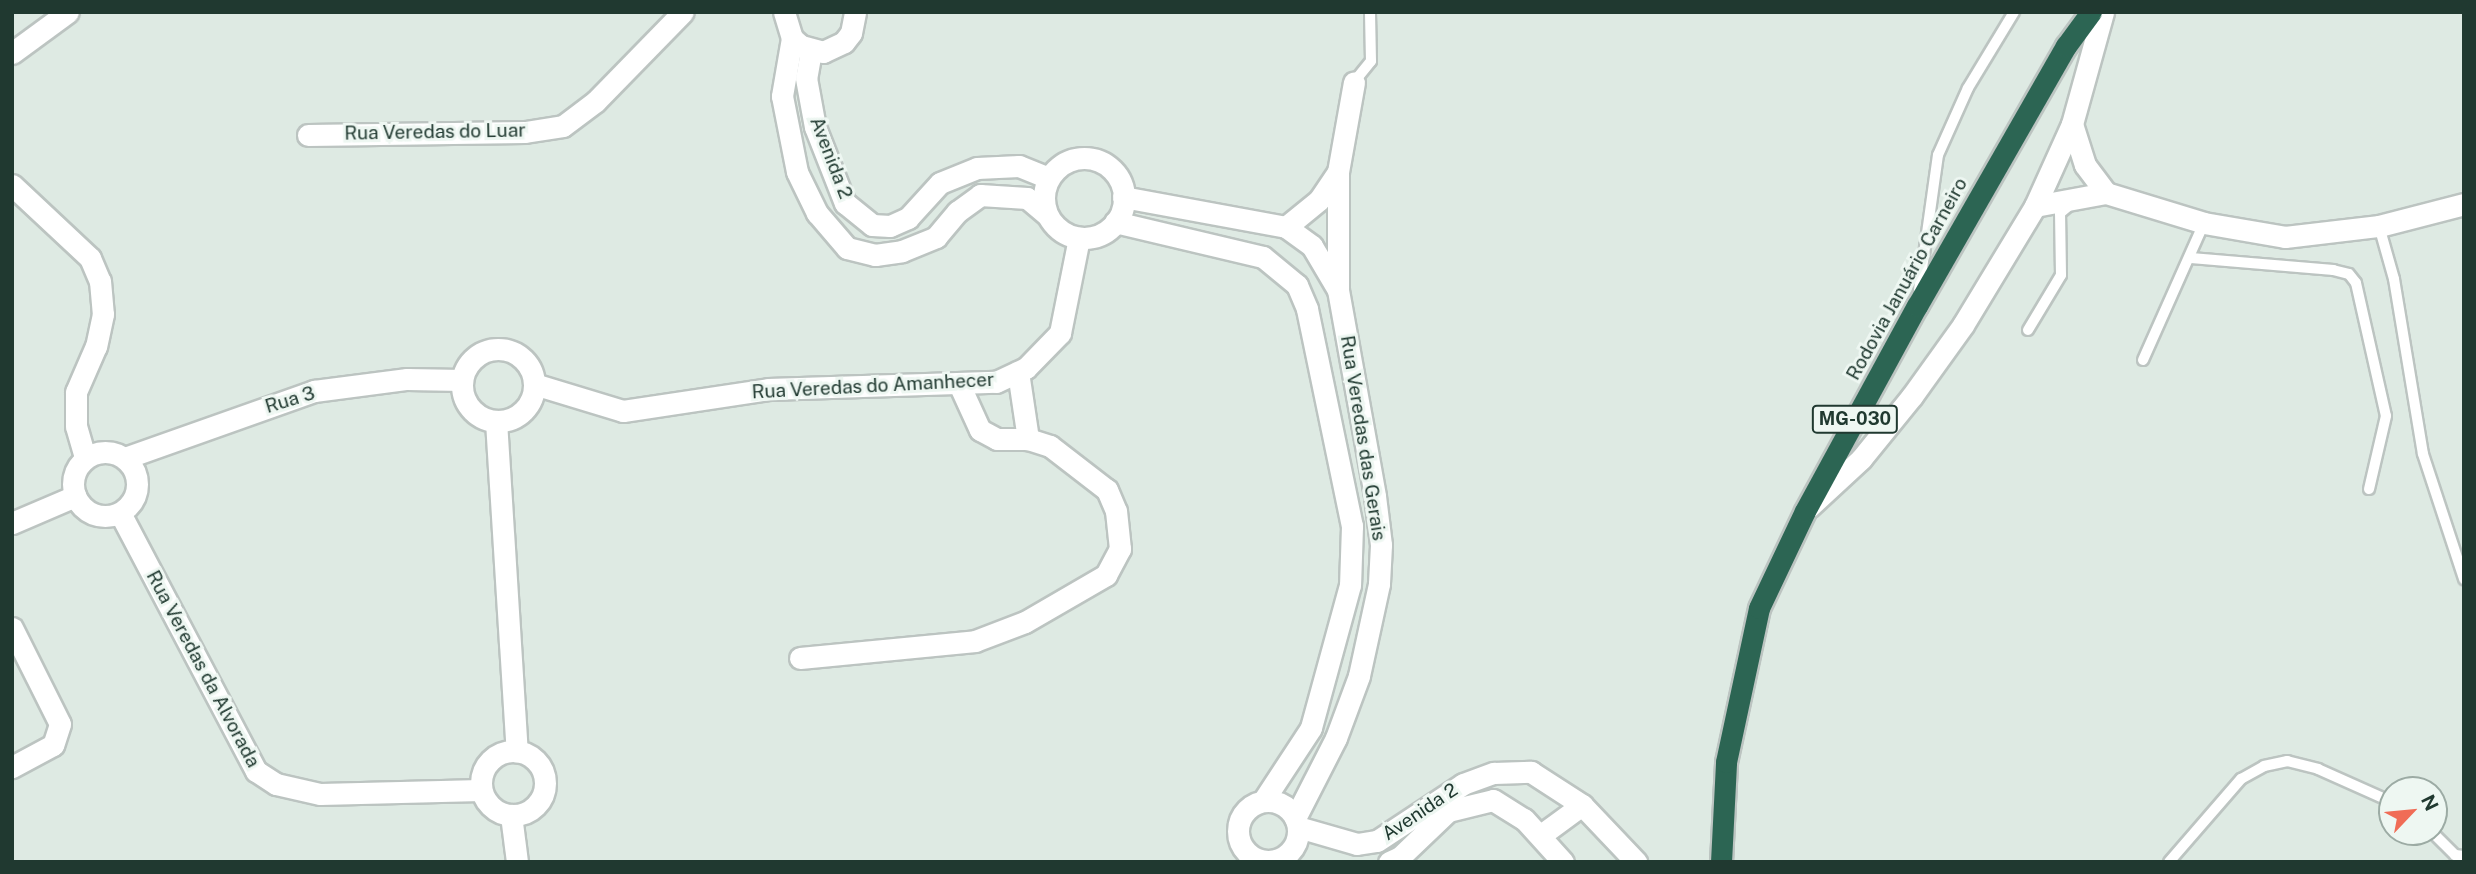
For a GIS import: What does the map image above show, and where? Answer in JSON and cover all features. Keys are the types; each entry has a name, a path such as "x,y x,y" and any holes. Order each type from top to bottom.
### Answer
{"highway":[{"name":"Rodovia Januário Carneiro","path":"1721,862 1726,762 1741,677 1759,608 1805,511 1917,306 2066,47 2091,12"}],"street":[{"path":"12,53 68,12"},
{"name":"Rua Veredas do Luar","path":"308,135 525,132 563,125 596,100 683,12"},
{"path":"782,13 792,38 811,51 823,52 844,42 855,12"},
{"path":"1805,511 1861,459 1912,396 1963,325 2035,206 2072,124 2103,12"},
{"name":"Avenida 2","path":"792,38 782,96 797,172 817,213 847,248 875,255 902,251 936,237 957,212 980,195 1027,198 1047,215"},
{"name":"Avenida 2","path":"811,51 806,78 815,127 845,202 872,225 890,226 908,218 940,183 977,168 1019,166 1049,178"},
{"path":"1338,290 1338,172 1354,82"},
{"path":"2072,124 2085,165 2106,193"},
{"path":"1092,159 1114,172 1124,197 1115,222 1093,237 1079,238 1066,234 1047,215 1045,190 1049,178 1068,162 1092,159"},
{"path":"1286,228 1319,200 1338,172"},
{"path":"12,184 90,258 100,281 103,314 96,346 76,392 76,426 85,458"},
{"path":"2035,206 2082,195 2106,193 2204,223 2286,237 2379,226 2464,204"},
{"name":"Rua Veredas das Gerais","path":"1124,197 1286,228 1312,246 1338,290 1375,496 1381,545 1379,584 1359,676 1336,738 1296,823"},
{"name":"Rua Veredas das Gerais","path":"1115,222 1263,257 1297,285 1307,309 1352,526 1350,585 1311,728 1263,801"},
{"name":"Rua Veredas do Amanhecer","path":"534,384 623,411 768,389 996,382 1018,372 1060,333 1079,238"},
{"path":"494,349 517,354 532,372 534,384 527,407 508,420 496,421 475,412 463,392 462,380 473,359 494,349"},
{"path":"1018,372 1028,439"},
{"name":"Rua 3","path":"125,458 314,391 407,379 462,380"},
{"path":"800,659 975,641 1025,622 1106,575 1120,549 1116,511 1107,490 1050,446 1028,439 997,439 980,430 960,384"},
{"path":"496,421 517,751"},
{"path":"105,451 125,458 136,477 137,487 128,506 120,513 109,516 89,512 75,496 73,475 85,458 105,451"},
{"path":"12,523 75,496"},
{"name":"Rua Veredas da Alvorada","path":"120,513 256,771 276,784 320,794 481,790"},
{"path":"12,628 60,724 53,745 12,767"},
{"path":"517,751 536,761 545,781 544,792 531,809 511,815 492,807 481,790 489,761 517,751"},
{"name":"Avenida 2","path":"1296,823 1357,844 1377,841 1463,783 1494,773 1531,772 1582,805 1636,862"},
{"name":"Avenida 2","path":"1389,862 1400,857 1448,811 1471,802 1493,800 1541,835 1563,862"},
{"path":"1263,801 1282,804 1296,823 1294,846 1284,860 1248,858 1239,837 1241,817 1263,801"},
{"path":"1541,835 1582,805"},
{"path":"511,815 517,862"}],"lane":[{"path":"1354,82 1371,61 1370,12"},
{"path":"1917,306 1938,155 1968,88 2014,12"},
{"path":"2028,330 2061,275 2060,213 2082,195"},
{"path":"2143,360 2191,258 2204,223"},
{"path":"2379,226 2394,279 2423,454 2464,579"},
{"path":"2191,258 2349,274 2361,300 2386,416 2369,489"},
{"path":"2169,862 2241,779 2264,766 2287,761 2318,769 2378,796"},
{"path":"2446,846 2455,855 2464,856"}]}
